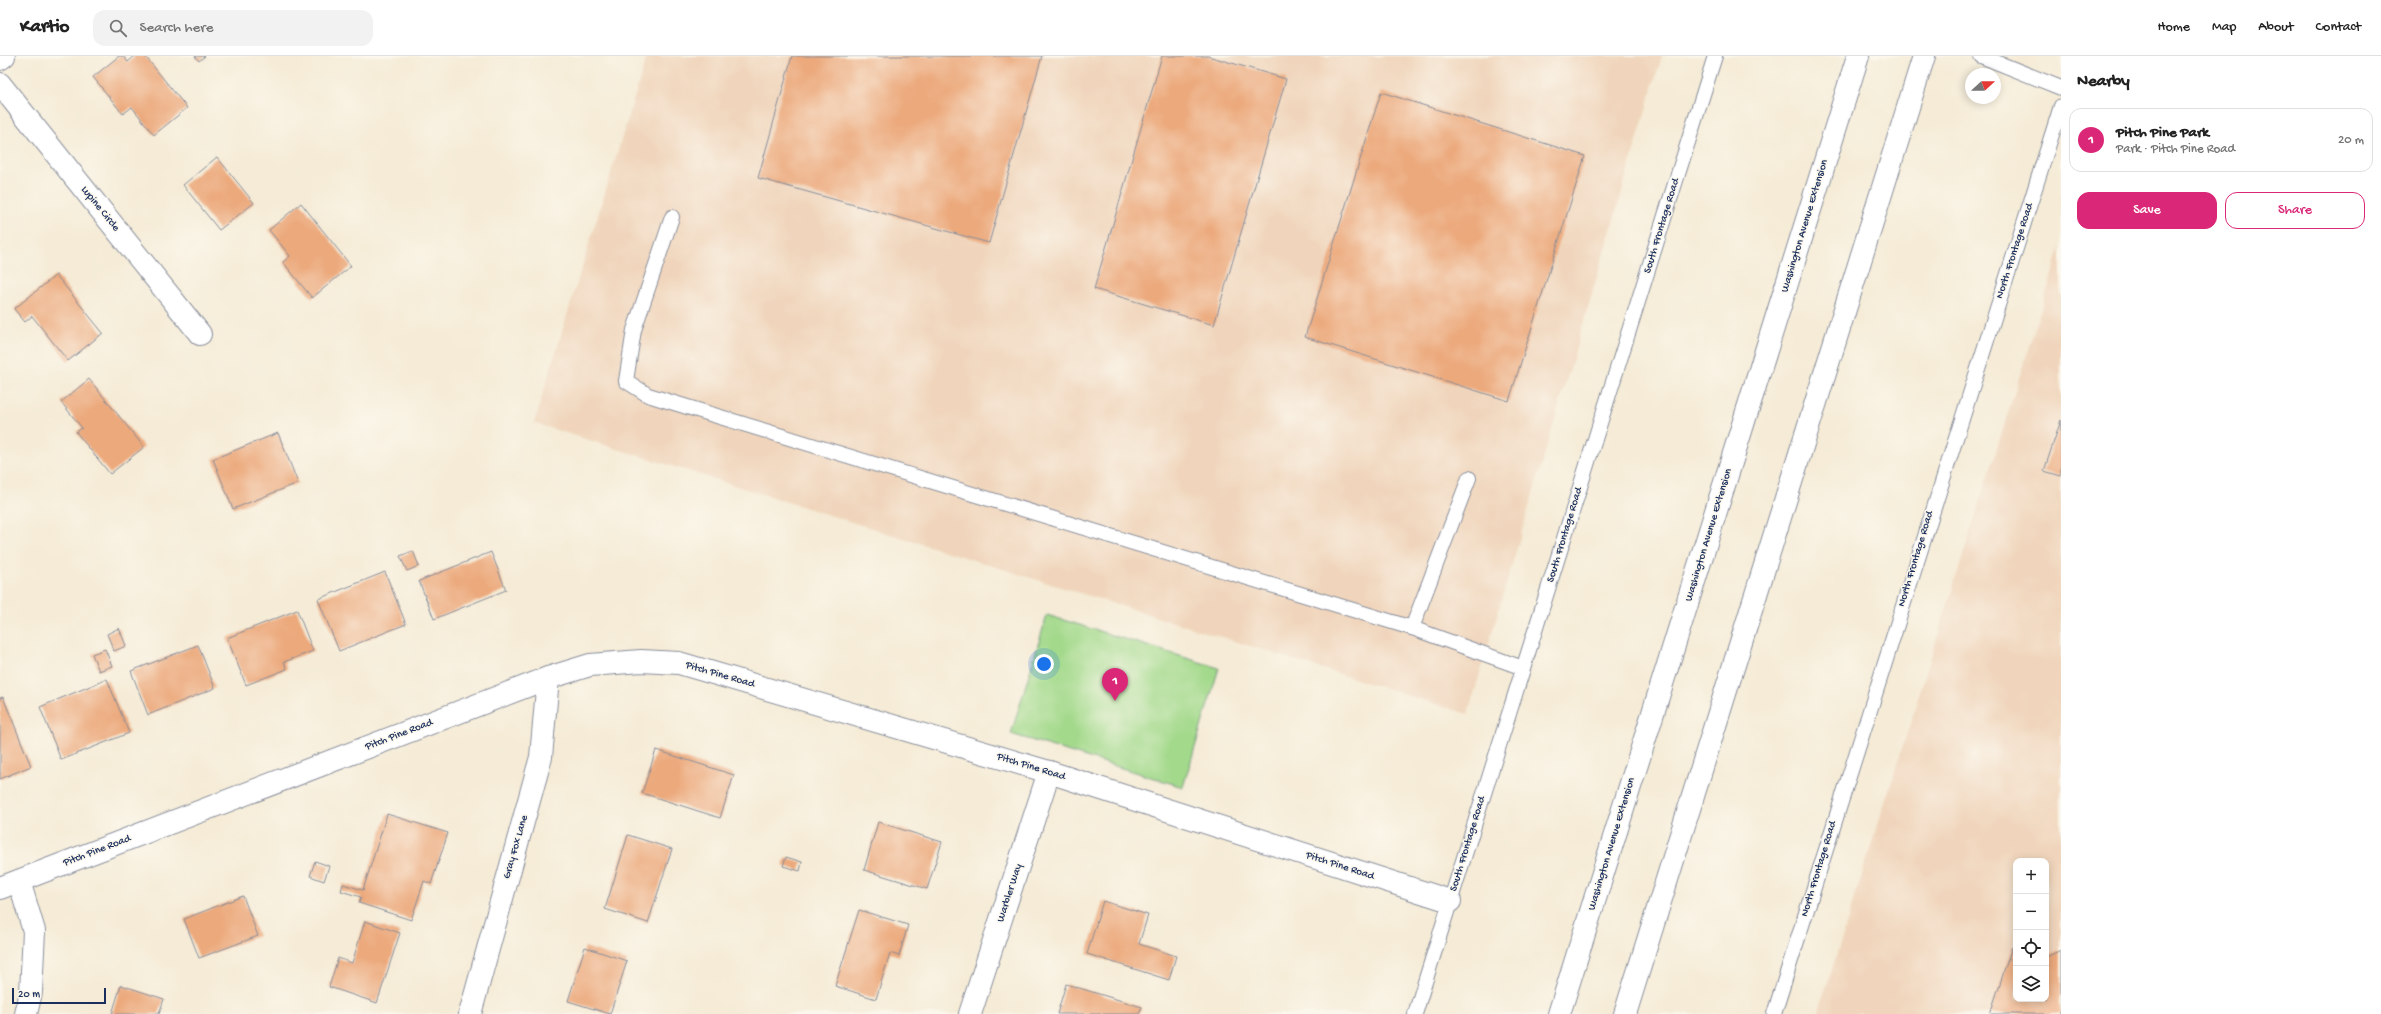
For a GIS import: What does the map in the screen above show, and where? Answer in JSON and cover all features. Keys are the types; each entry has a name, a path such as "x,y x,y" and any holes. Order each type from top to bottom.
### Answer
{"street":[{"path":"0,59 4,56"},
{"name":"Washington Avenue Extension","path":"1559,1014 1858,56"},
{"path":"1625,1014 1924,56"},
{"name":"Lupine Circle","path":"0,84 200,334"},
{"name":"Pitch Pine Road","path":"9,885 548,678 590,665 641,661 679,663 1049,772 1450,902"},
{"name":"Gray Fox Lane","path":"470,1014 541,757 548,678"},
{"name":"Warbler Way","path":"970,1014 1049,772"},
{"path":"9,885 34,931 31,992 26,1014"}],"lane":[{"name":"South Frontage Road","path":"1415,1014 1715,56"},
{"path":"1981,56 2061,88"},
{"name":"North Frontage Road","path":"1774,1014 2061,106"},
{"path":"672,217 634,330 626,381 648,395 1412,628 1523,668"},
{"path":"1412,628 1469,478"}],"shaded area":[{"path":"647,56 1662,56 1468,714 534,423"},
{"path":"2061,246 2061,1014 1818,1014"}],"green space":[{"path":"1047,615 1219,668 1183,787 1011,734"}],"building":[{"path":"119,56 123,56 128,62 135,56 145,56 187,108 154,135 132,107 123,114 93,77"},
{"path":"195,56 205,56 199,61"},
{"path":"792,56 1042,56 989,243 758,178"},
{"path":"1162,56 1208,56 1286,79 1214,325 1094,289"},
{"path":"1381,92 1585,156 1509,401 1305,337"},
{"path":"217,157 254,203 219,230 183,185"},
{"path":"301,203 351,266 312,298 283,262 290,256 269,230"},
{"path":"56,275 103,333 68,361 32,316 25,322 14,309"},
{"path":"89,379 144,447 110,474 76,432 82,428 61,402"},
{"path":"2061,420 2061,476 2044,471"},
{"path":"278,433 298,483 233,509 213,459"},
{"path":"413,551 419,566 407,571 400,556"},
{"path":"491,552 506,590 434,619 419,581"},
{"path":"385,572 406,624 339,651 318,599"},
{"path":"297,610 313,651 284,662 287,669 246,685 227,638"},
{"path":"119,628 126,646 114,651 107,634"},
{"path":"198,645 215,688 148,715 131,671"},
{"path":"105,649 112,666 99,671 92,654"},
{"path":"107,679 129,733 61,760 40,707"},
{"path":"3,697 31,766 0,779 0,698"},
{"path":"656,750 734,775 720,818 642,793"},
{"path":"387,814 448,833 431,884 424,881 411,920 359,903 361,897 341,891 343,884 363,890"},
{"path":"878,822 942,842 927,889 864,870"},
{"path":"628,835 672,849 648,923 605,909"},
{"path":"786,857 802,862 800,871 783,866"},
{"path":"315,861 329,866 324,881 310,876"},
{"path":"243,896 258,936 199,958 184,919"},
{"path":"1103,901 1148,915 1139,944 1176,956 1169,980 1087,954"},
{"path":"859,910 908,925 899,956 890,953 876,999 835,986"},
{"path":"365,921 400,933 377,1003 329,987 338,958 352,963"},
{"path":"585,947 627,961 610,1014 568,1001"},
{"path":"2012,947 2013,1002 2049,1002 2049,956 2061,950 2061,1014 1990,1014"},
{"path":"1066,984 1142,1007 1139,1014 1057,1014"},
{"path":"121,985 164,999 159,1014 112,1014"}],"place":[{"name":"Pitch Pine Park","path":"1115,701"}]}
